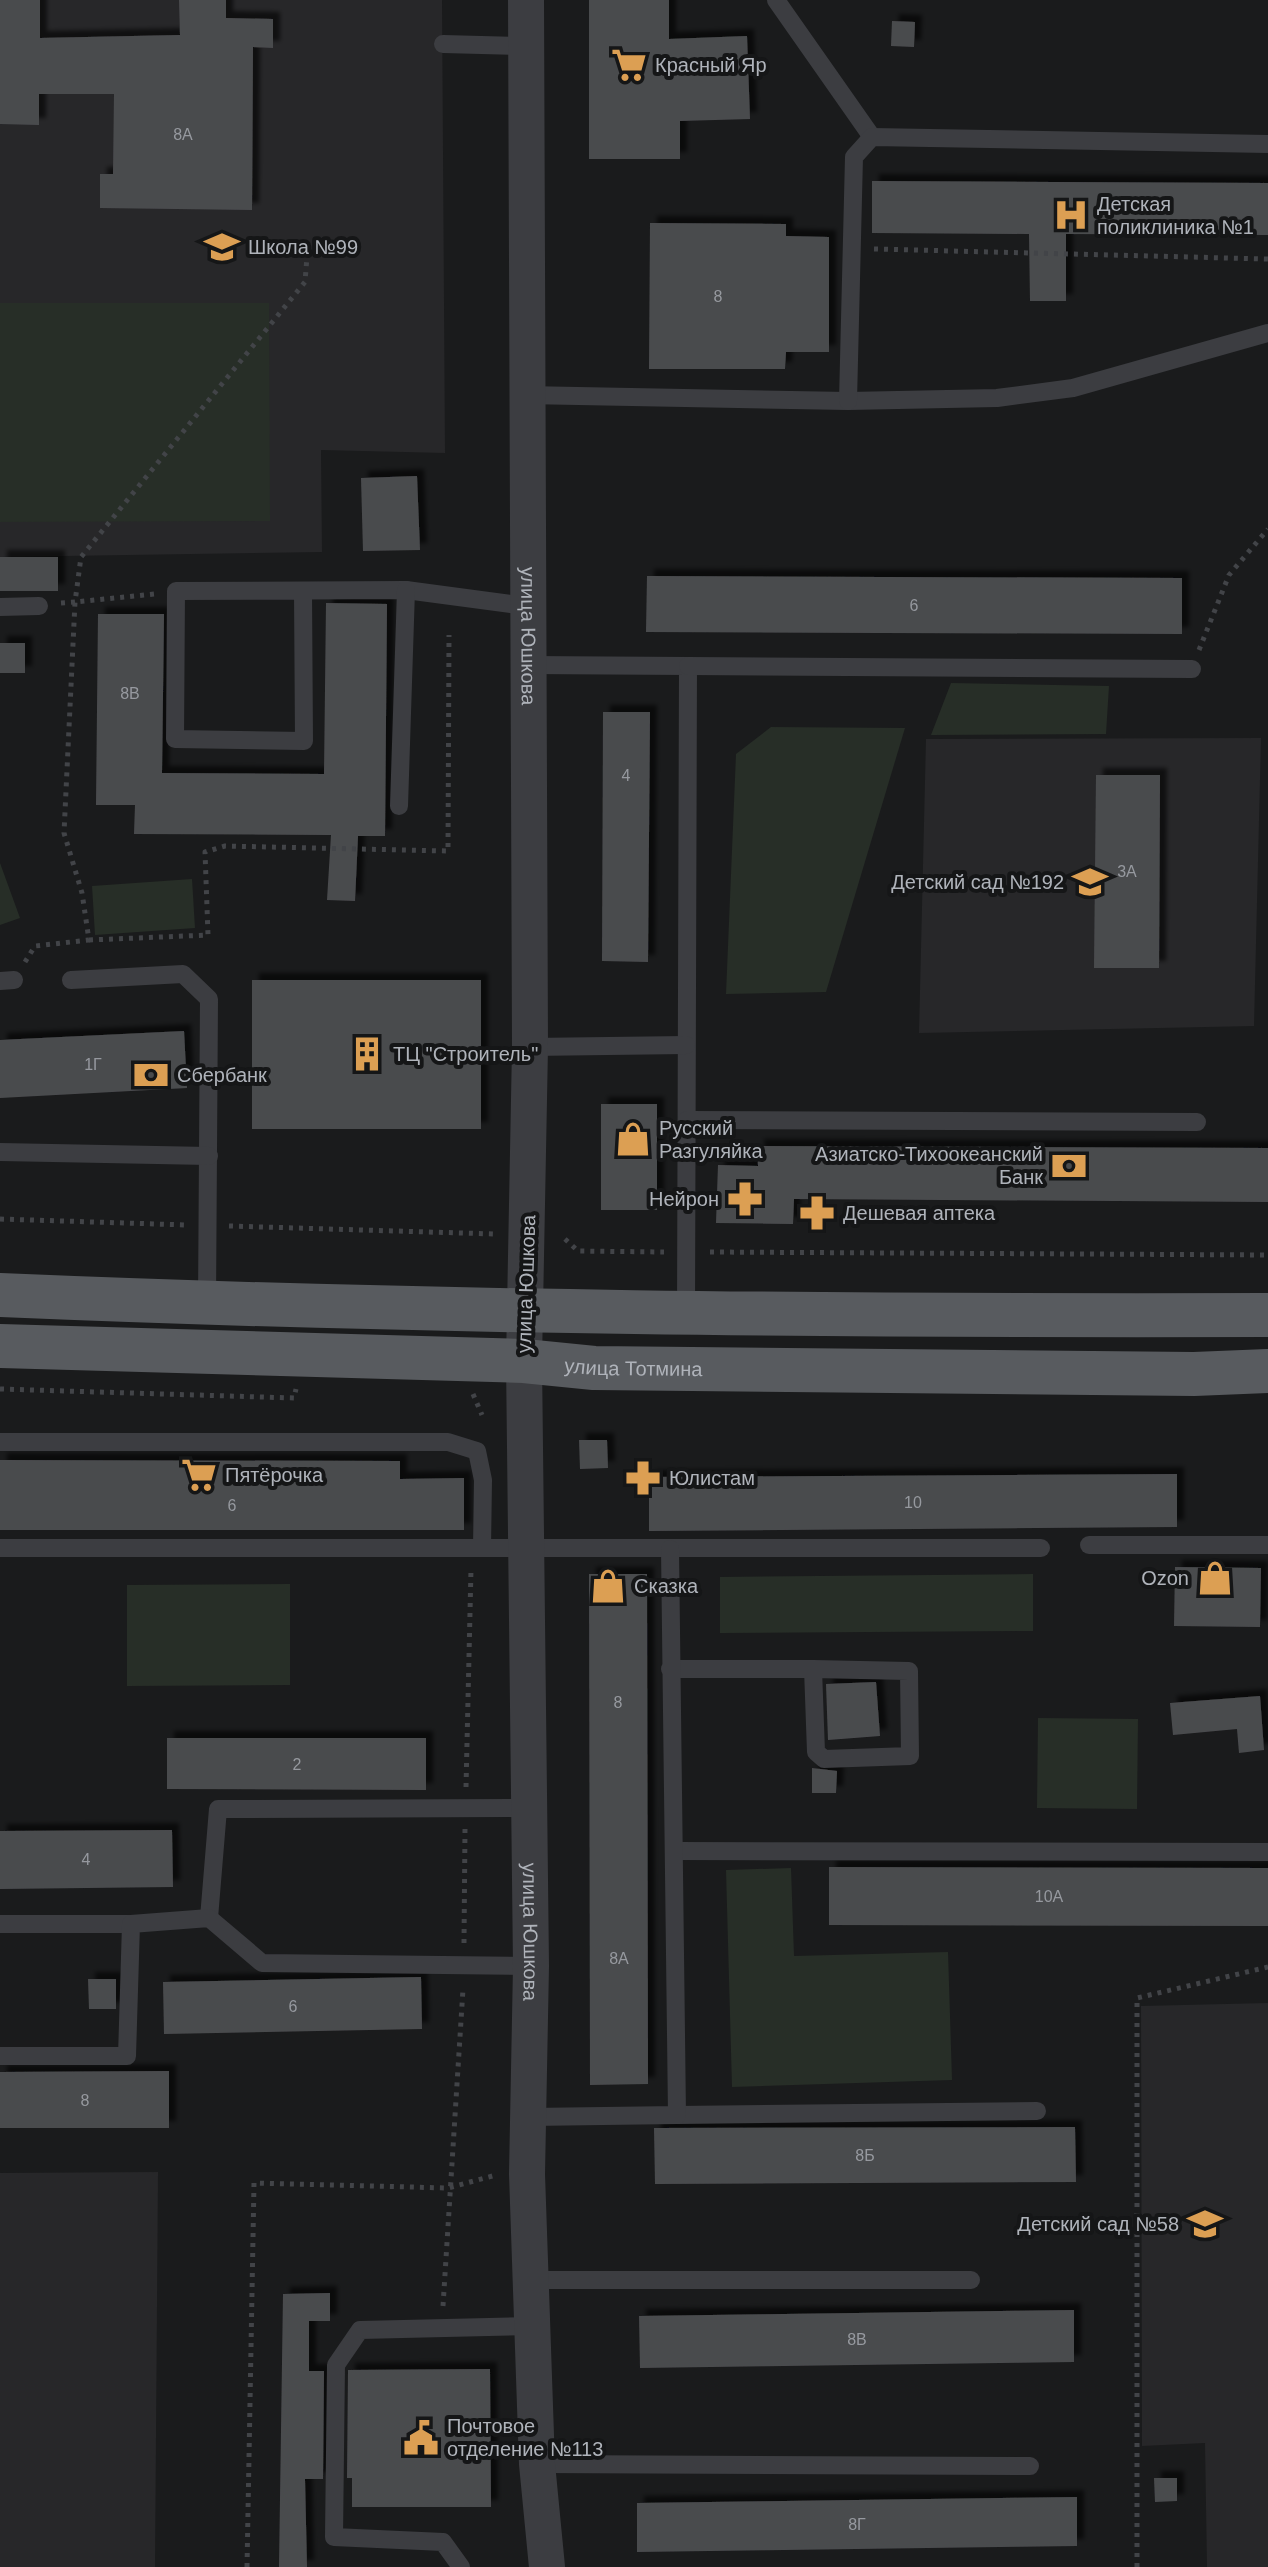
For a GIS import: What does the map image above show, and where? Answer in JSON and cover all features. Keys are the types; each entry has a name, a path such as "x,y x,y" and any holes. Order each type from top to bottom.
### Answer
{"main road":[{"path":"0,1295 207,1304 686,1314 1268,1315"},
{"name":"улица Тотмина","path":"0,1346 524,1361 594,1368 1194,1374 1268,1371"}],"street":[{"name":"улица Юшкова","path":"526,0 525,395 530,1047 524,1361 531,1808 530,2280 537,2464 547,2567"}],"lane":[{"path":"776,0 872,137"},
{"path":"443,44 525,46"},
{"path":"848,401 854,157 872,137 1268,144"},
{"path":"525,395 848,401 997,398 1073,388 1268,333"},
{"path":"303,592 304,741 175,739 176,591 406,590 526,606"},
{"path":"399,806 406,590"},
{"path":"0,607 39,606"},
{"path":"528,665 1192,669"},
{"path":"686,1314 688,666"},
{"path":"71,980 183,974 209,999 207,1304"},
{"path":"530,1047 686,1045"},
{"path":"687,1120 1197,1122"},
{"path":"0,1152 209,1156"},
{"path":"0,1442 448,1442 477,1451 483,1480 477,1548"},
{"path":"1089,1545 1268,1545"},
{"path":"0,1548 1041,1548"},
{"path":"670,1549 677,2115"},
{"path":"670,1669 813,1669 909,1671 910,1756 824,1759 816,1752 813,1669"},
{"path":"209,1918 218,1809 531,1808"},
{"path":"675,1851 1268,1852"},
{"path":"0,1924 131,1924 209,1918 262,1963 531,1966"},
{"path":"0,2056 127,2056 131,1924"},
{"path":"530,2117 1037,2111"},
{"path":"530,2280 971,2280"},
{"path":"461,2567 443,2542 334,2537 336,2365 360,2330 532,2326"},
{"path":"537,2464 1030,2466"}],"path":[{"path":"89,940 82,893 64,833 75,602 81,557 305,282 308,244"},
{"path":"853,248 1268,259"},
{"path":"1192,669 1229,575 1268,529"},
{"path":"75,602 176,591"},
{"path":"7,980 35,946 89,940 208,935 205,852 225,846 448,851 449,635"},
{"path":"0,1219 497,1234"},
{"path":"565,1239 578,1251 1268,1255"},
{"path":"442,2327 448,2188 464,1966 465,1809 477,1548"},
{"path":"1137,2567 1137,1998 1268,1967"},
{"path":"247,2567 254,2183 448,2188"}],"shaded area":[{"name":"Школа №99","path":"0,0 442,0 445,453 321,450 322,552 0,557"},
{"path":"0,303 269,303 270,521 0,522"},
{"path":"951,683 1109,686 1106,734 931,735"},
{"path":"771,727 905,728 826,992 726,994 736,754"},
{"name":"Детский сад №192","path":"1261,738 1254,1026 919,1033 926,739"},
{"path":"0,863 20,918 0,925"},
{"path":"192,879 195,928 95,935 92,886"},
{"path":"1033,1574 1033,1631 720,1633 720,1577"},
{"path":"290,1584 290,1685 127,1686 127,1585"},
{"path":"1038,1718 1138,1719 1137,1809 1037,1808"},
{"path":"791,1868 794,1956 948,1952 952,2080 732,2087 726,1870"},
{"name":"Детский сад №58","path":"1268,2003 1268,2567 1207,2567 1205,2443 1142,2446 1141,2006"},
{"path":"158,2172 155,2567 0,2567 0,2173"}],"building":[{"path":"0,0 40,0 40,38 180,35 179,0 226,0 226,18 273,19 273,48 253,47 252,210 100,208 100,174 113,174 114,94 39,94 39,125 0,124"},
{"path":"589,0 669,0 669,39 747,36 750,119 680,121 680,159 589,159"},
{"path":"892,21 915,22 914,47 891,46"},
{"path":"872,181 1268,183 1268,235 1066,234 1066,301 1030,301 1029,234 872,233"},
{"path":"650,223 786,224 786,236 829,237 829,352 786,352 785,369 649,369"},
{"path":"417,476 420,550 363,551 361,478"},
{"path":"0,557 58,557 58,591 0,591"},
{"path":"647,576 1182,578 1182,634 646,632"},
{"path":"326,603 387,604 385,836 358,836 355,901 327,900 331,835 134,834 135,805 96,805 98,614 164,614 162,773 324,774"},
{"path":"0,643 25,643 25,673 0,673"},
{"path":"603,712 650,712 648,962 602,961"},
{"path":"1096,775 1160,775 1159,968 1094,968"},
{"name":"ТЦ \"Строитель\"","path":"252,980 481,980 481,1129 252,1129"},
{"path":"184,1031 187,1088 0,1098 0,1040"},
{"path":"601,1104 657,1104 657,1210 601,1210"},
{"path":"757,1146 1268,1148 1268,1202 794,1199 793,1224 716,1223 718,1165 758,1166"},
{"path":"579,1440 607,1440 608,1468 580,1469"},
{"path":"0,1460 400,1461 400,1479 464,1478 464,1530 0,1530"},
{"path":"1177,1474 1177,1527 649,1531 649,1477"},
{"path":"1175,1567 1261,1568 1260,1627 1174,1626"},
{"path":"589,1574 647,1574 648,2084 590,2085"},
{"path":"876,1682 880,1736 828,1740 826,1684"},
{"path":"1260,1696 1264,1750 1239,1753 1237,1729 1173,1735 1170,1703"},
{"path":"167,1738 426,1738 426,1790 167,1789"},
{"path":"812,1768 837,1771 836,1793 812,1793"},
{"path":"172,1830 173,1887 0,1889 0,1831"},
{"path":"829,1867 1268,1868 1268,1926 829,1925"},
{"path":"421,1977 422,2029 164,2034 163,1982"},
{"path":"88,1979 116,1979 116,2009 89,2009"},
{"path":"169,2071 169,2128 0,2128 0,2072"},
{"path":"1075,2127 1076,2182 655,2184 654,2128"},
{"path":"330,2293 330,2321 309,2321 309,2371 324,2371 323,2479 305,2479 307,2567 279,2567 283,2294"},
{"path":"1074,2310 1074,2362 640,2368 639,2316"},
{"name":"Почтовое отделение №113","path":"490,2369 491,2507 352,2507 352,2478 347,2478 348,2370"},
{"path":"1154,2478 1177,2478 1177,2501 1155,2502"},
{"path":"1077,2497 1077,2546 637,2552 637,2503"}],"place":[{"name":"Красный Яр","path":"629,65"},
{"name":"Детская поликлиника №1","path":"1071,215"},
{"name":"Школа №99","path":"222,247"},
{"name":"Детский сад №192","path":"1090,882"},
{"name":"ТЦ \"Строитель\"","path":"367,1054"},
{"name":"Сбербанк","path":"151,1075"},
{"name":"Русский Разгуляйка","path":"633,1139"},
{"name":"Азиатско-Тихоокеанский Банк","path":"1069,1166"},
{"name":"Нейрон","path":"745,1199"},
{"name":"Дешевая аптека","path":"817,1213"},
{"name":"Пятёрочка","path":"199,1475"},
{"name":"Юлистам","path":"643,1478"},
{"name":"Ozon","path":"1215,1578"},
{"name":"Сказка","path":"608,1586"},
{"name":"Детский сад №58","path":"1205,2224"},
{"name":"Почтовое отделение №113","path":"421,2438"}]}
